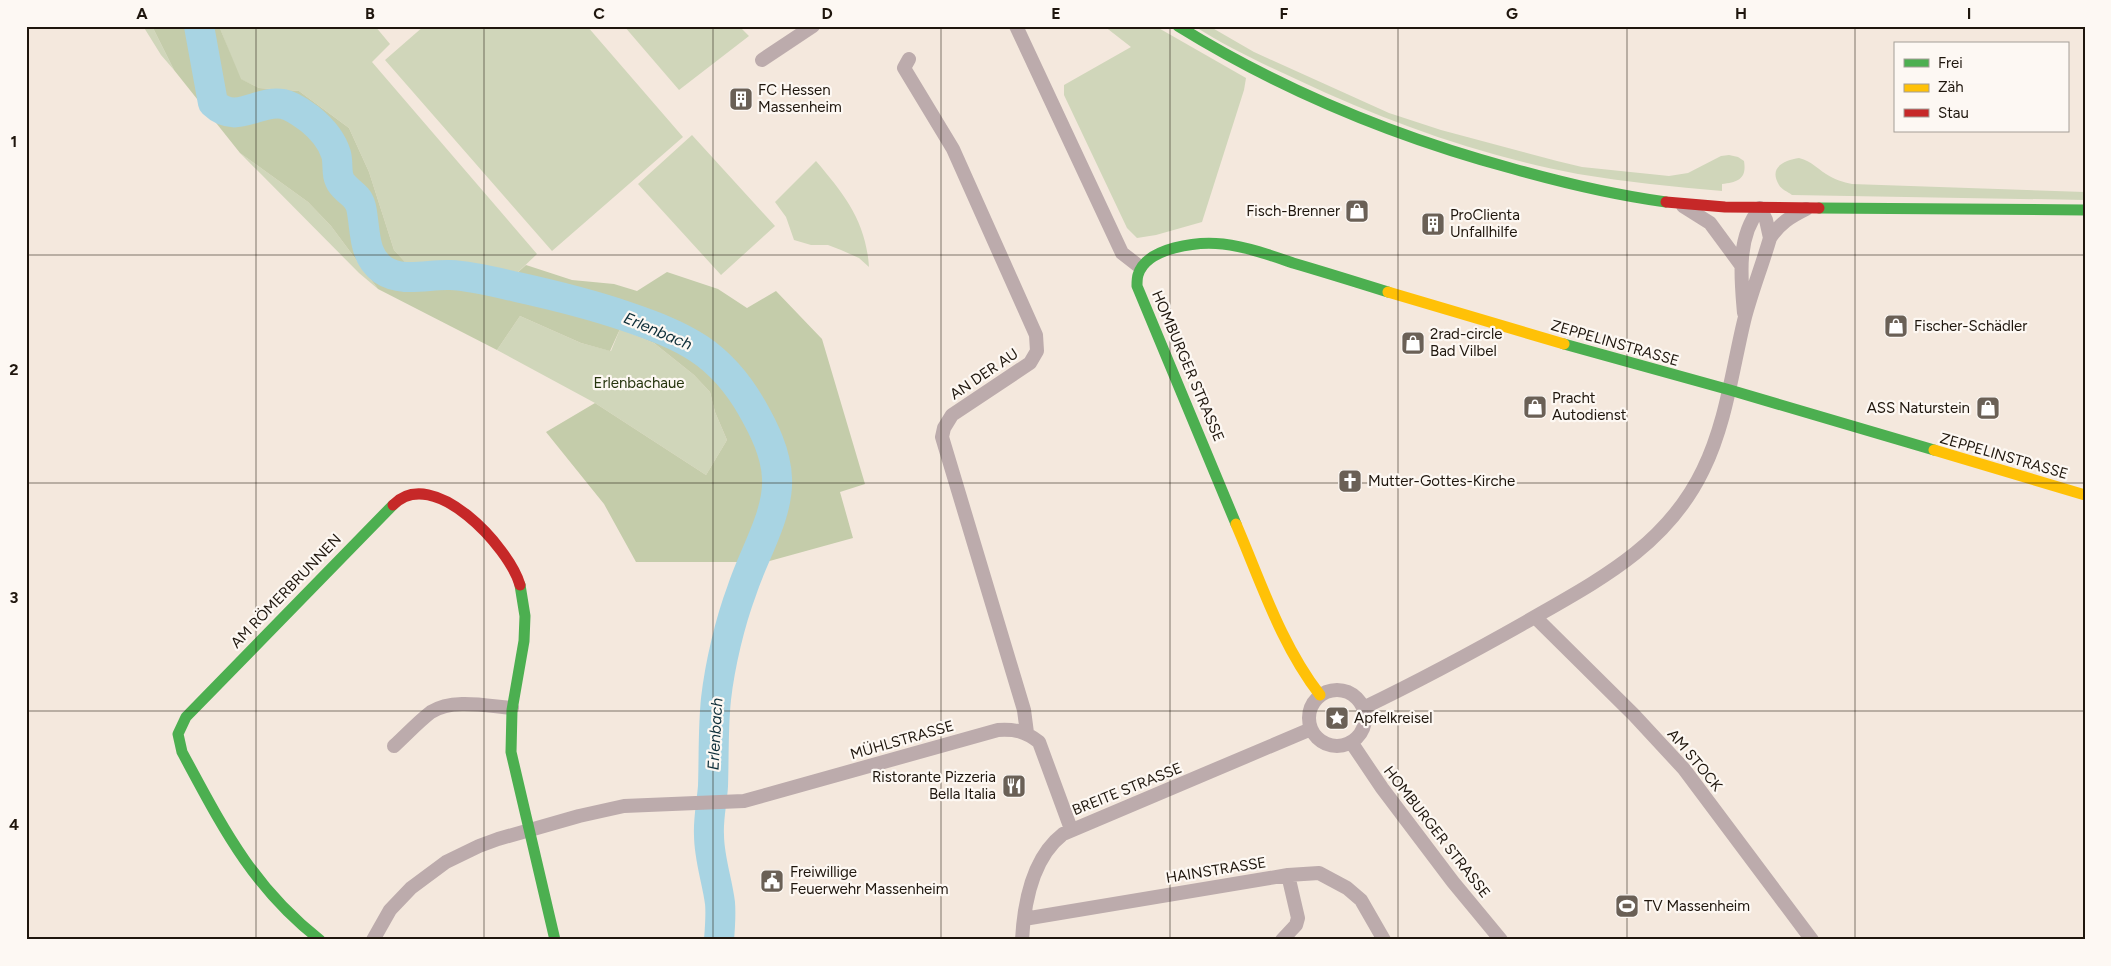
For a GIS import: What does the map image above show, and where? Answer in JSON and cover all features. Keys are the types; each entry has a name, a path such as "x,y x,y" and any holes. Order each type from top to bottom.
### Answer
{"street":[{"path":"762,60 813,26"},
{"path":"1016,26 1122,253 1140,267"},
{"path":"1178,26 1227,56 1318,100 1440,149 1576,186 1618,195 1679,204 1760,208 2085,210"},
{"name":"AN DER AU","path":"909,60 904,68 953,149 1036,335 1037,352 1030,364 952,415 944,428 942,437 1024,710 1027,733"},
{"path":"1679,204 1710,223 1741,265"},
{"path":"1760,208 1766,220 1770,238"},
{"path":"1744,319 1741,265 1746,232 1760,208"},
{"path":"1363,708 1451,665 1619,567 1662,530 1687,498 1704,470 1730,390 1744,319 1770,238 1786,219 1806,209"},
{"name":"ZEPPELINSTRASSE","path":"1140,267 1152,257 1161,253 1195,244 1220,243 1246,248 1487,323 1730,390 2085,495"},
{"name":"HOMBURGER STRASSE","path":"1140,267 1137,274 1137,286 1265,592 1296,662 1320,695"},
{"name":"AM RÖMERBRUNNEN","path":"320,940 285,912 270,897 241,856 178,744 177,733 186,717 397,502 404,496 419,491 445,500 479,524 496,541 516,570 523,594 525,626 512,708 511,751 555,940"},
{"name":"AM STOCK","path":"1535,617 1634,715 1684,769 1812,940"},
{"path":"1343,690 1354,696 1363,708 1365,717 1359,735 1341,746 1329,745 1320,740 1311,729 1309,713 1313,704 1320,695 1328,691 1343,690"},
{"path":"394,746 430,713 443,707 458,704 512,708"},
{"name":"MÜHLSTRASSE","path":"373,940 387,915 400,898 436,869 479,846 528,830 624,806 727,803 762,796 998,730 1016,729 1027,733"},
{"name":"BREITE STRASSE","path":"1022,940 1024,919 1032,884 1040,862 1054,840 1071,829 1311,729"},
{"path":"1027,733 1039,742 1071,829"},
{"name":"HOMBURGER STRASSE","path":"1350,742 1453,882 1501,940"},
{"name":"HAINSTRASSE","path":"1024,919 1288,875 1319,873 1347,888 1361,900 1384,940"},
{"path":"1282,940 1296,926 1298,918 1288,875"}],"green space":[{"path":"143,26 152,26 174,70 161,55"},
{"path":"152,26 219,26 241,79 259,88 299,91 349,128 369,172 394,250 406,263 516,274 526,265 572,280 614,284 637,291 667,272 718,289 747,308 776,291 822,339 865,484 840,492 853,538 766,562 636,562 604,504 546,432 595,403 706,475 727,440 715,412 710,392 694,375 654,343 620,329 610,351 581,343 520,316 497,350 378,289 331,226 308,202 240,153 174,70"},
{"path":"219,26 375,26 390,44 372,62 537,254 516,274 406,263 394,250 369,172 349,128 299,91 259,88 240,79"},
{"path":"424,26 587,26 683,137 552,251 385,60"},
{"path":"624,26 739,26 749,36 679,90"},
{"path":"1104,26 1155,26 1246,78 1244,90 1202,222 1156,235 1137,238 1127,228 1064,95 1064,85 1131,47"},
{"path":"1194,26 1209,26 1254,52 1389,113 1441,130 1582,167 1669,176 1688,173 1721,156 1729,155 1744,161 1743,176 1737,181 1722,184 1722,191 1596,177 1506,158 1435,136 1366,110 1258,61"},
{"path":"692,135 775,226 721,275 638,184"},
{"path":"240,153 308,202 331,226 378,289 359,273"},
{"path":"1799,158 1811,163 1833,178 1852,184 2085,192 2085,200 1792,195 1780,186 1776,179 1776,173 1777,169 1784,163"},
{"path":"816,161 836,185 852,209 863,236 869,267 859,258 828,245 811,245 794,240 786,217 775,202"},
{"name":"Erlenbachaue","path":"520,316 581,343 611,351 620,329 654,343 694,375 710,392 715,412 727,440 706,475 595,403 497,350"}],"waterway":[{"name":"Erlenbach","path":"199,26 213,103 231,112 239,112 274,103 287,105 310,119 326,135 336,154 340,181 360,203 366,241 371,257 383,270 390,274 407,277 450,275 484,280 544,293 646,323 699,348 727,373 752,408 772,450 776,469 777,492 770,520 733,616 716,699 709,844 720,903 719,940"}],"traffic: fast":[{"path":"1178,26 1258,71 1341,110 1383,127 1470,156 1570,184 1666,202"},
{"path":"1819,208 2085,210"},
{"path":"1236,524 1137,286 1138,275 1143,266 1151,258 1174,248 1188,245 1223,244 1241,247 1388,292"},
{"path":"1564,344 1934,450"},
{"path":"320,940 275,899 240,854 182,752 178,734 186,717 393,505"},
{"path":"520,585 525,616 524,641 512,710 511,752 555,940"}],"traffic: slow":[{"path":"1388,292 1564,344"},
{"path":"1934,450 2085,495"},
{"path":"1236,524 1283,634 1306,676 1320,695"}],"traffic: jam":[{"path":"1666,202 1725,207 1819,208"},
{"path":"393,505 409,495 428,495 448,502 467,515 486,532 513,569 520,585"}],"place":[{"name":"FC Hessen Massenheim","path":"741,99"},
{"name":"Fisch-Brenner","path":"1357,211"},
{"name":"ProClienta Unfallhilfe","path":"1433,224"},
{"name":"Fischer-Schädler","path":"1896,326"},
{"name":"2rad-circle Bad Vilbel","path":"1413,343"},
{"name":"Pracht Autodienst","path":"1535,407"},
{"name":"ASS Naturstein","path":"1988,408"},
{"name":"Mutter-Gottes-Kirche","path":"1350,481"},
{"name":"Apfelkreisel","path":"1337,718"},
{"name":"Ristorante Pizzeria Bella Italia","path":"1014,786"},
{"name":"Freiwillige Feuerwehr Massenheim","path":"772,881"},
{"name":"TV Massenheim","path":"1627,906"}]}
